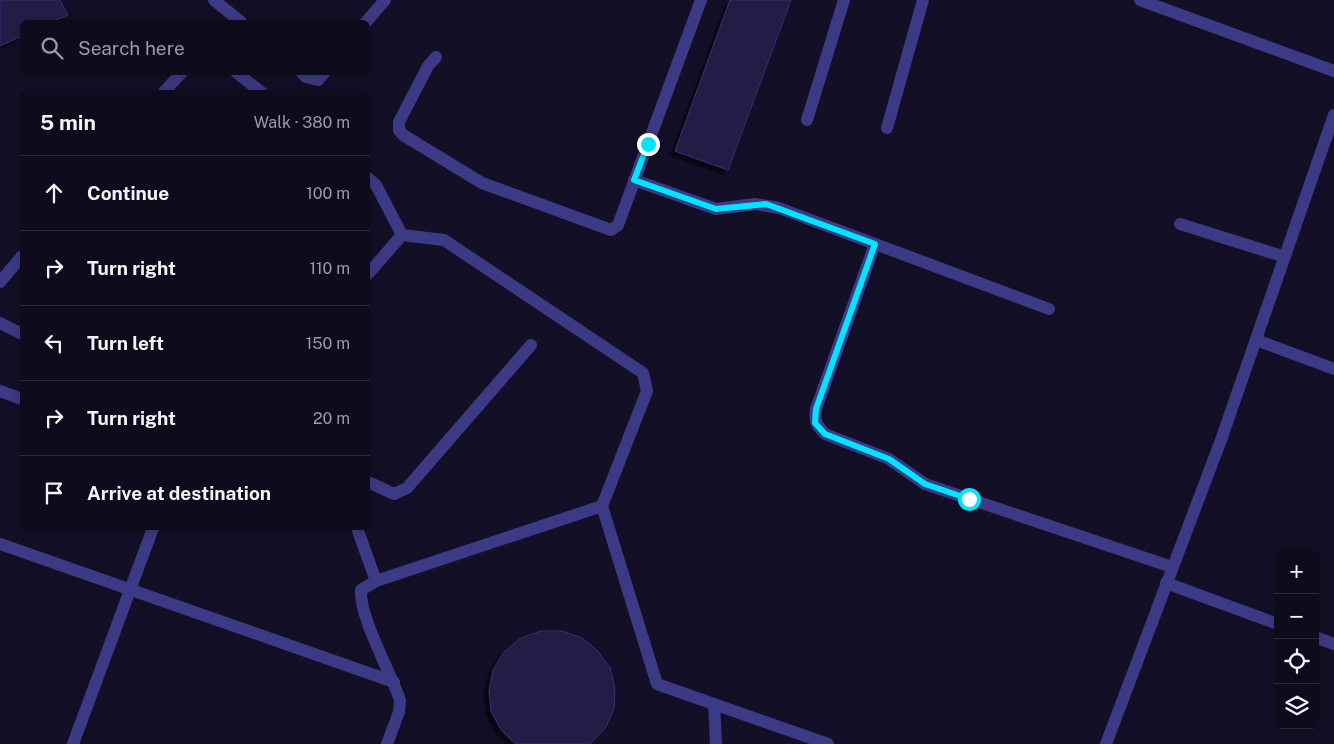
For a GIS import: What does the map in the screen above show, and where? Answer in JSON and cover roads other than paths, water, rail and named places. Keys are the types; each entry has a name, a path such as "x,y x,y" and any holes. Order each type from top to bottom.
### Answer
{"lane":[{"path":"214,0 239,20"},
{"path":"368,20 385,0"},
{"path":"436,57 428,66 398,126 403,134 469,177 611,230 618,225 701,0"},
{"path":"807,120 844,0"},
{"path":"887,128 923,0"},
{"path":"1140,0 1334,71"},
{"path":"166,90 179,75"},
{"path":"240,75 258,90"},
{"path":"304,75 318,80 322,75"},
{"path":"1106,744 1221,440 1334,115"},
{"path":"370,180 376,185 402,235"},
{"path":"634,180 716,209 766,204 1049,309"},
{"path":"1180,224 1285,257"},
{"path":"370,272 402,235"},
{"path":"402,235 444,240 643,373 647,391 602,506 657,684 828,744"},
{"path":"875,244 816,409 815,423 820,430 825,434 889,459 925,484 1172,567"},
{"path":"0,282 20,258"},
{"path":"0,324 20,333"},
{"path":"1256,340 1334,369"},
{"path":"370,483 394,494 408,488 531,345"},
{"path":"0,391 20,398"},
{"path":"387,744 401,705 394,682 360,600 361,590 376,581 602,506"},
{"path":"73,744 151,530"},
{"path":"359,530 376,581"},
{"path":"0,544 394,682"},
{"path":"1166,583 1274,623"},
{"path":"1319,638 1334,644"},
{"path":"714,704 716,744"}]}
